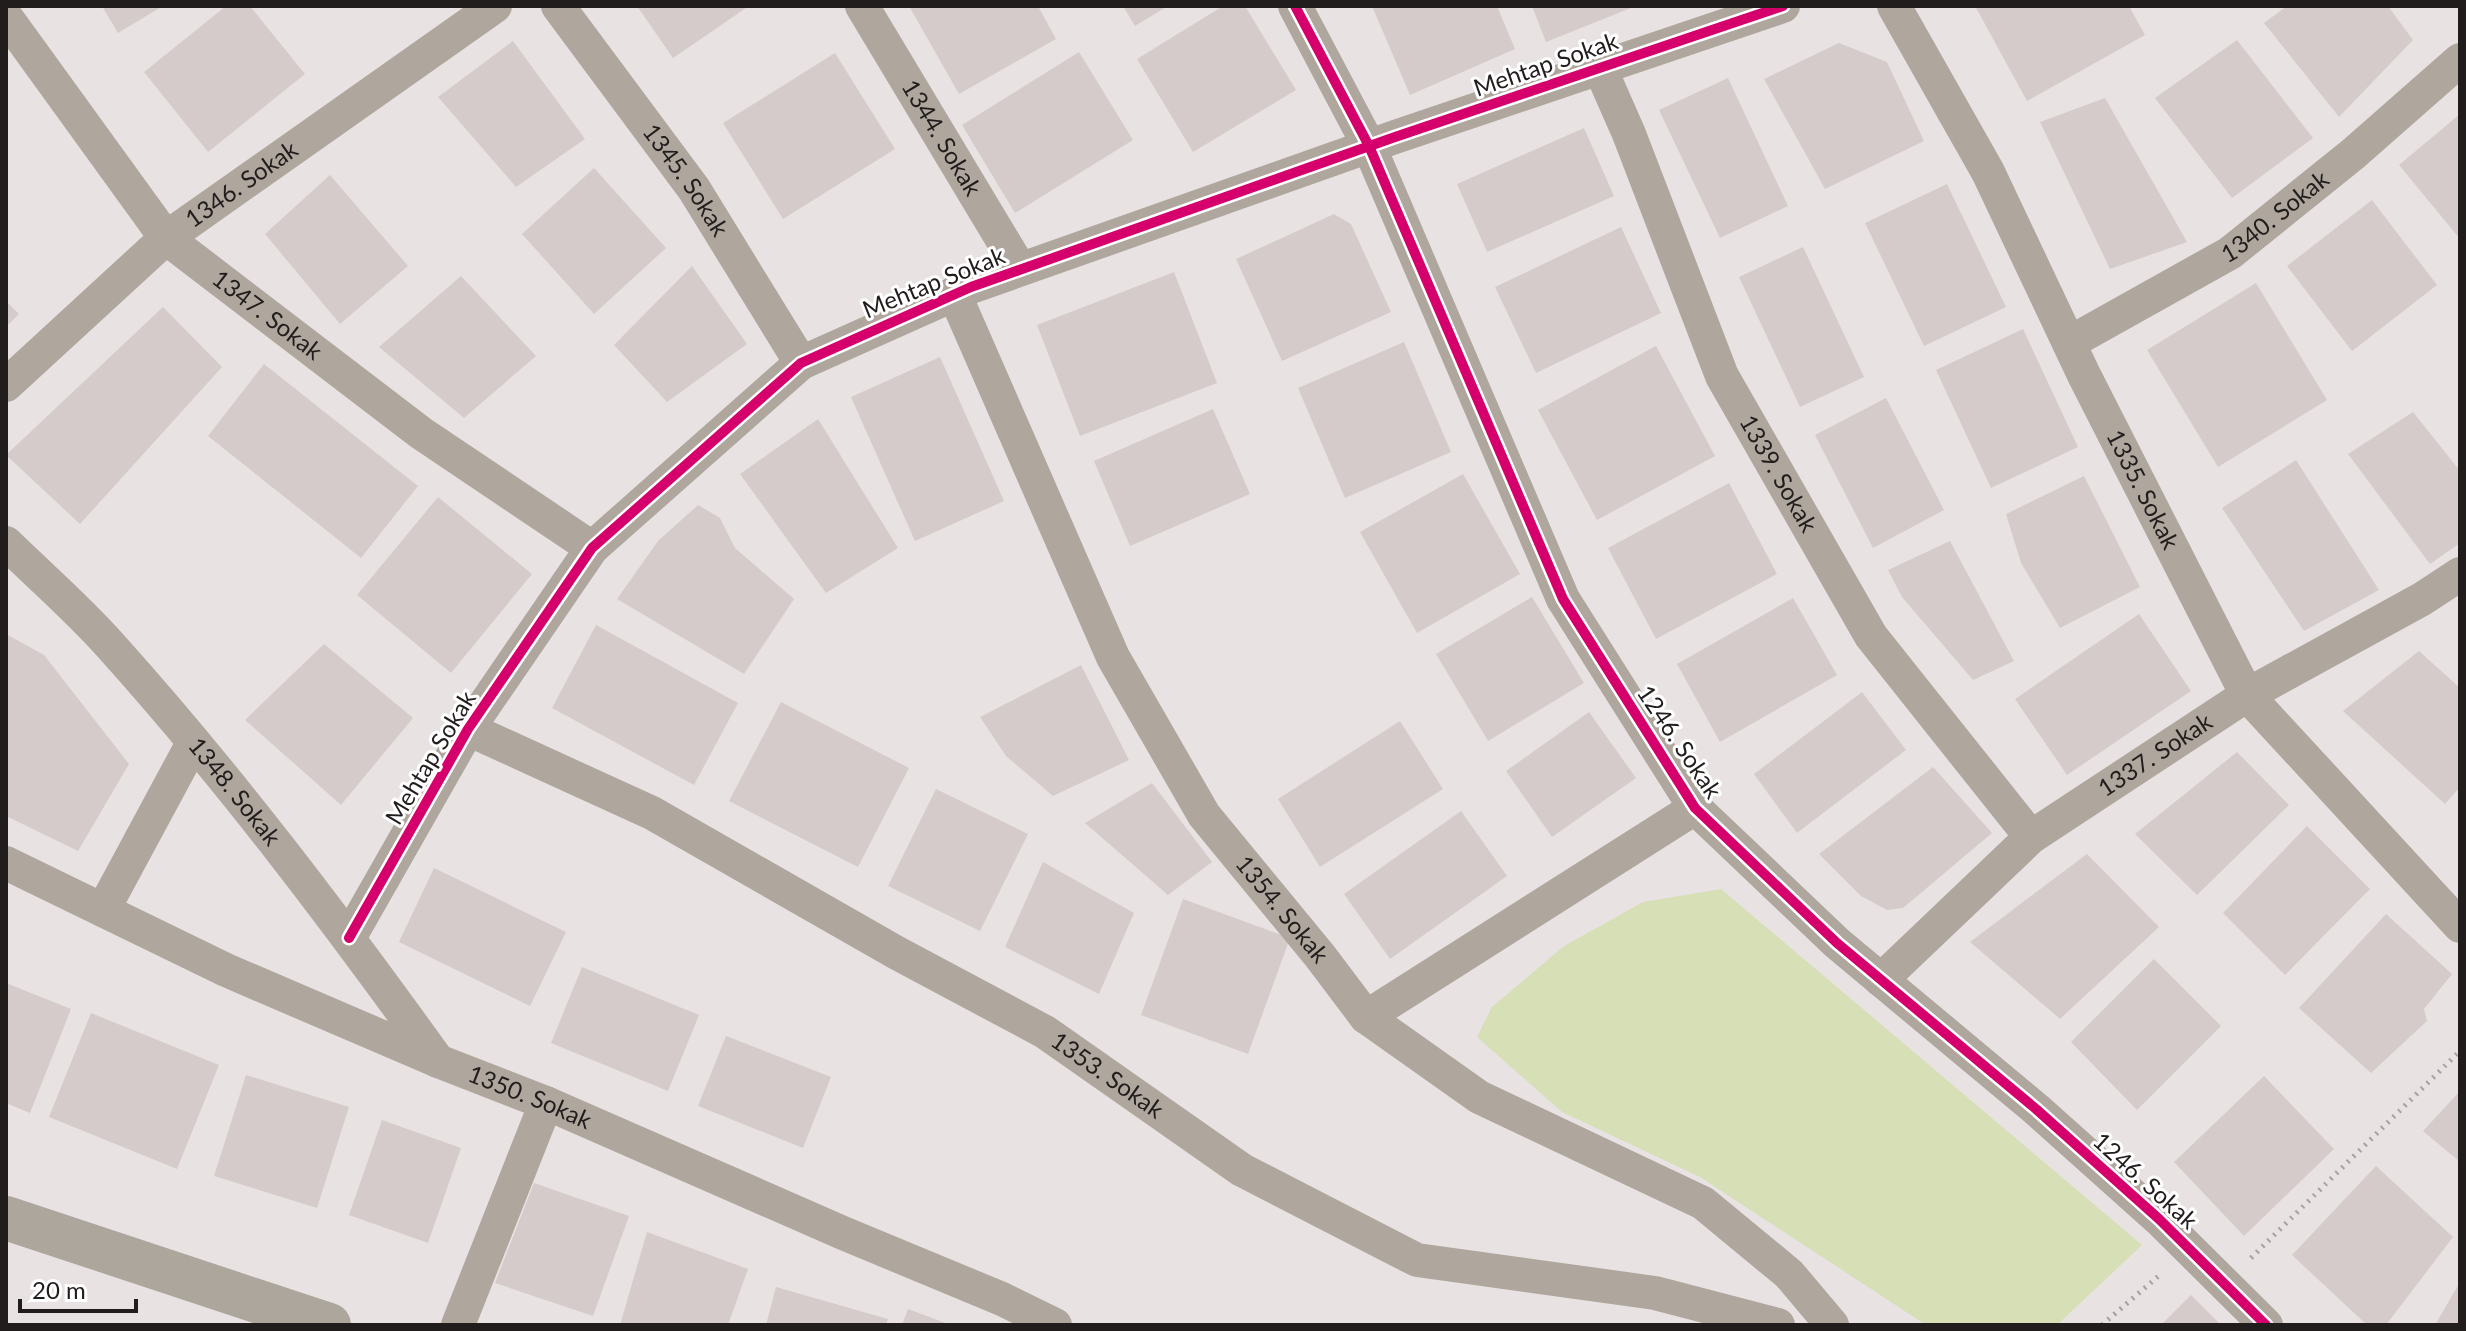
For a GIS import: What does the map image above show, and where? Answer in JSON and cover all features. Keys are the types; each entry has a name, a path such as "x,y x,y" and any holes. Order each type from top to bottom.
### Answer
{"street":[{"name":"1346. Sokak","path":"6,385 166,238 495,6"},
{"name":"1345. Sokak","path":"558,6 694,189 801,363"},
{"name":"1344. Sokak","path":"862,6 1020,269"},
{"name":"1246. Sokak","path":"1295,6 1369,146 1563,599 1695,808 1837,943 2036,1109 2189,1248 2266,1325"},
{"name":"Mehtap Sokak","path":"349,938 468,729 592,548 801,363 954,293 1020,269 1369,146 1783,6"},
{"name":"1335. Sokak","path":"1894,6 1988,172 2069,343 2247,695 2460,926"},
{"name":"1347. Sokak","path":"6,17 166,238 421,433 592,548"},
{"name":"1340. Sokak","path":"2069,343 2230,253 2353,154 2460,60"},
{"name":"1339. Sokak","path":"1600,68 1629,134 1722,376 1871,636 2031,837"},
{"name":"1354. Sokak","path":"954,293 1113,657 1204,815 1366,1017 1479,1097 1703,1203 1789,1274 1832,1325"},
{"name":"1348. Sokak","path":"6,543 109,644 193,743 349,938 438,1061"},
{"name":"1337. Sokak","path":"1881,980 2031,837 2247,695 2422,599 2460,574"},
{"name":"1353. Sokak","path":"468,729 652,813 897,953 1045,1032 1242,1170 1417,1260 1655,1293 1778,1325"},
{"path":"103,910 193,743"},
{"path":"1366,1017 1695,808"},
{"name":"1350. Sokak","path":"6,863 226,970 438,1061 546,1103 1002,1299 1055,1325"},
{"path":"458,1325 546,1103"},
{"path":"6,1218 329,1325"}],"path":[{"path":"2225,1284 2460,1051"},
{"path":"2102,1325 2189,1248"}],"green space":[{"path":"1721,889 2142,1245 2057,1325 1926,1325 1700,1177 1562,1112 1477,1037 1492,1007 1564,946 1643,902"}],"building":[{"path":"102,6 163,6 118,33"},
{"path":"226,6 250,6 305,74 208,152 144,72"},
{"path":"637,6 749,6 673,58"},
{"path":"909,6 1038,6 1056,39 959,94"},
{"path":"1123,6 1168,6 1135,26"},
{"path":"1223,6 1245,6 1296,90 1193,152 1137,59"},
{"path":"1372,6 1497,6 1515,49 1410,95"},
{"path":"1532,6 1636,6 1546,42"},
{"path":"1975,6 2129,6 2145,35 2027,101"},
{"path":"2287,6 2388,6 2413,40 2339,117 2264,23"},
{"path":"2237,40 2313,138 2232,198 2155,98"},
{"path":"513,41 585,139 516,187 438,97"},
{"path":"1839,43 1887,62 1924,141 1825,189 1764,79"},
{"path":"1079,52 1133,140 1015,213 962,125"},
{"path":"835,53 895,149 783,219 723,123"},
{"path":"1728,78 1788,206 1720,238 1659,110"},
{"path":"2105,98 2187,242 2110,269 2040,122"},
{"path":"2460,114 2460,239 2399,165"},
{"path":"1584,128 1614,196 1487,252 1457,184"},
{"path":"594,168 666,248 594,314 522,234"},
{"path":"330,175 408,266 340,324 265,234"},
{"path":"1947,184 2006,307 1924,346 1865,223"},
{"path":"2372,200 2437,285 2352,351 2287,266"},
{"path":"1334,214 1351,224 1391,312 1282,361 1236,259"},
{"path":"1621,227 1661,313 1536,373 1495,287"},
{"path":"1803,247 1864,377 1800,407 1739,277"},
{"path":"692,266 747,344 667,402 614,345"},
{"path":"1174,272 1217,383 1080,436 1037,325"},
{"path":"461,276 536,356 464,418 379,347"},
{"path":"2256,283 2327,400 2218,467 2147,350"},
{"path":"6,301 19,314 6,327"},
{"path":"163,307 222,367 80,524 6,455"},
{"path":"2023,329 2078,447 1991,488 1936,370"},
{"path":"1404,342 1451,452 1345,498 1298,388"},
{"path":"1656,346 1715,456 1597,520 1538,410"},
{"path":"940,357 1004,501 915,541 851,397"},
{"path":"264,364 418,486 361,558 208,436"},
{"path":"1886,398 1944,510 1873,548 1815,435"},
{"path":"1213,409 1250,494 1130,546 1094,461"},
{"path":"2413,412 2460,471 2460,543 2430,564 2348,454"},
{"path":"818,419 898,548 826,593 740,474"},
{"path":"2296,460 2379,590 2304,631 2222,508"},
{"path":"1463,474 1520,574 1417,633 1360,532"},
{"path":"2084,476 2140,587 2060,628 2021,563 2006,514"},
{"path":"1729,483 1777,574 1656,639 1608,548"},
{"path":"438,497 532,574 451,673 357,595"},
{"path":"698,505 720,518 735,548 794,599 744,674 617,599 658,541"},
{"path":"1950,541 2014,661 1973,680 1902,597 1888,570"},
{"path":"1532,597 1584,683 1488,741 1436,654"},
{"path":"1793,598 1837,675 1720,742 1677,664"},
{"path":"2139,614 2191,691 2067,775 2015,699"},
{"path":"596,625 738,703 694,785 552,708"},
{"path":"6,634 44,655 129,764 78,851 6,816"},
{"path":"324,644 413,718 341,805 245,720"},
{"path":"2419,651 2460,688 2460,787 2445,804 2343,711"},
{"path":"1081,665 1129,760 1053,796 1006,756 980,717"},
{"path":"1862,692 1906,750 1797,833 1754,774"},
{"path":"781,702 909,768 858,867 729,801"},
{"path":"1589,712 1636,778 1552,837 1506,771"},
{"path":"1400,721 1443,789 1320,867 1278,799"},
{"path":"2237,752 2289,805 2197,895 2135,834"},
{"path":"1933,767 1992,833 1903,908 1887,910 1861,896 1819,854"},
{"path":"1152,783 1212,862 1168,895 1085,823"},
{"path":"936,789 1028,834 980,931 888,886"},
{"path":"1461,811 1507,876 1390,959 1344,894"},
{"path":"2307,826 2370,889 2285,975 2223,913"},
{"path":"2087,854 2159,927 2060,1019 1970,942"},
{"path":"1043,862 1134,913 1099,994 1005,947"},
{"path":"434,868 566,932 530,1006 399,942"},
{"path":"1183,899 1290,938 1248,1054 1141,1015"},
{"path":"2386,914 2452,974 2424,1009 2427,1021 2371,1073 2299,1008"},
{"path":"2154,959 2221,1026 2137,1110 2071,1042"},
{"path":"582,967 699,1015 668,1091 551,1043"},
{"path":"6,983 71,1009 30,1113 6,1103"},
{"path":"91,1013 219,1065 177,1169 49,1117"},
{"path":"726,1036 831,1077 803,1148 698,1106"},
{"path":"246,1075 349,1107 317,1208 214,1176"},
{"path":"2264,1076 2334,1149 2244,1236 2174,1162"},
{"path":"2460,1091 2460,1162 2423,1131"},
{"path":"382,1120 461,1148 428,1243 349,1215"},
{"path":"2376,1166 2453,1237 2386,1325 2367,1325 2292,1255"},
{"path":"534,1183 629,1216 593,1316 495,1283"},
{"path":"647,1232 748,1269 728,1325 620,1325"},
{"path":"2460,1282 2460,1325 2435,1325"},
{"path":"776,1287 888,1319 886,1325 766,1325"},
{"path":"2191,1295 2221,1325 2161,1325"},
{"path":"908,1309 951,1325 902,1325"}],"cycle path":[{"path":"1295,6 1369,146 1563,599 1695,808 1837,943 2036,1109 2159,1219 2266,1325"},
{"path":"349,938 468,729 592,548 801,363 971,287 1395,137 1783,6"}]}
